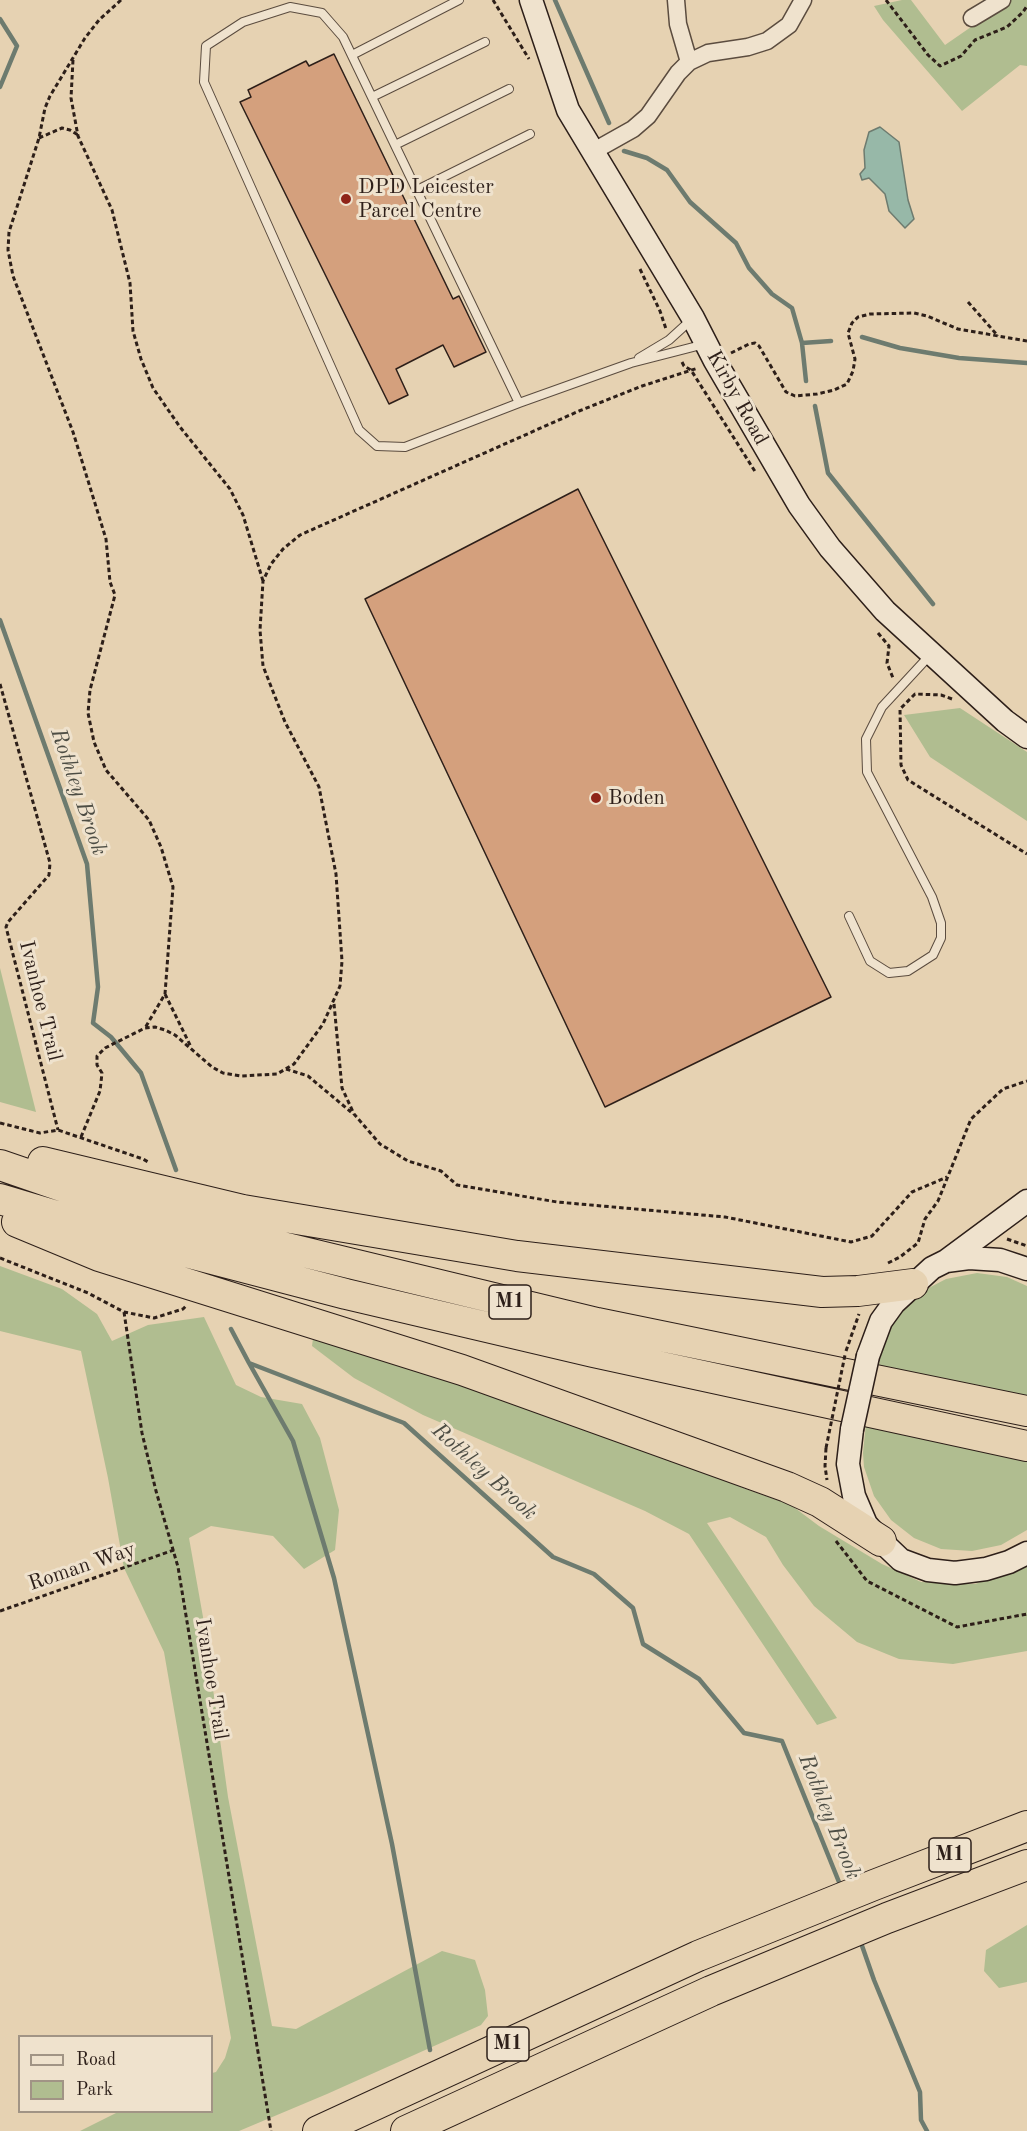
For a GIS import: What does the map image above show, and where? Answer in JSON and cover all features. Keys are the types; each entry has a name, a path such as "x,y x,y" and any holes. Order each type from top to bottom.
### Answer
{"highway":[{"path":"0,1152 243,1210 517,1256 822,1292 865,1291 913,1284"},
{"name":"M1","path":"0,1165 134,1211 597,1323 1027,1411"},
{"name":"M1","path":"0,1199 117,1234 346,1294 593,1352 1027,1446"},
{"path":"0,1215 99,1256 462,1370 787,1486 820,1502 881,1542"},
{"name":"M1","path":"318,2131 698,1956 1027,1826"},
{"name":"M1","path":"406,2131 711,1991 887,1918 1027,1865"}],"street":[{"name":"Kirby Road","path":"531,0 568,110 693,318 769,456 799,505 858,582 885,611 1005,721 1027,737"},
{"path":"676,0 678,24 689,62"},
{"path":"592,152 633,129 648,116 678,73 689,62 708,52 748,47 767,41 789,25 803,0"},
{"path":"972,18 1002,0"},
{"path":"1027,1201 946,1261 932,1268 894,1303 884,1317 868,1356 848,1454 851,1486 866,1524 881,1542 908,1564 942,1573 955,1573 986,1569 1009,1562 1027,1552"},
{"path":"946,1261 1000,1260 1027,1269"}],"lane":[{"path":"352,55 459,0"},
{"path":"519,403 343,37 322,13 290,7 243,22 206,46 204,82 359,430 377,446 405,447 631,363 669,340 693,318"},
{"path":"372,97 485,42"},
{"path":"395,145 509,89"},
{"path":"417,190 530,134"},
{"path":"631,363 711,352"},
{"path":"849,916 870,961 889,973 908,971 933,955 941,938 941,923 932,897 867,772 866,739 882,707 930,654"}],"path":[{"path":"121,0 99,20 50,96 9,232 8,250 12,276 73,432 106,539 110,582 115,595 90,690 88,713 94,742 106,770 149,820 161,847 173,887 165,994 145,1028"},
{"path":"886,0 928,55 940,66 961,56 975,40 1006,27 1027,6"},
{"path":"73,59 72,98 78,135 112,210 130,283 134,331 141,359 153,388 180,428 230,489 243,515 263,581 260,630 263,666 285,722 319,787 336,874 342,961 340,986 323,1024 294,1064 277,1074 241,1076 223,1073 165,1030 145,1028 105,1048 97,1056 97,1065 102,1073 100,1091 81,1137"},
{"path":"39,138 62,128 78,135"},
{"path":"968,302 999,337"},
{"path":"263,581 271,564 300,535 579,411 642,386 711,352 755,343 786,392 795,396 834,390 847,384 855,359 848,333 852,323 858,317 870,314 914,313 927,316 958,330 1027,341"},
{"name":"Ivanhoe Trail","path":"0,684 50,863 49,875 6,927 57,1130"},
{"path":"941,695 915,694 900,709 900,765 909,780 1027,854"},
{"path":"165,994 192,1050"},
{"path":"333,1002 342,1088 354,1114"},
{"path":"285,1069 308,1076 354,1114 380,1144 408,1161 441,1171 457,1185 557,1202 725,1217 851,1242 872,1236 912,1192 947,1177"},
{"path":"918,1243 925,1219 938,1201 971,1119 1003,1089 1027,1081"},
{"path":"0,1123 40,1133 57,1130 152,1164"},
{"path":"0,1258 88,1293 124,1312 153,1318 183,1309 189,1302"},
{"name":"Ivanhoe Trail","path":"124,1312 142,1433 180,1578 271,2131"},
{"path":"826,1448 845,1355"},
{"name":"Roman Way","path":"0,1611 174,1550"}],"green space":[{"path":"911,0 945,45 1010,0 1027,0 1027,66 1020,65 962,111 883,20 874,6"},
{"path":"960,708 1027,752 1027,821 930,757 904,715"},
{"path":"0,968 36,1112 0,1102"},
{"path":"0,1266 62,1289 97,1314 112,1341 148,1325 204,1317 236,1385 261,1397 302,1404 320,1438 339,1510 335,1550 304,1569 273,1536 211,1526 189,1538 203,1617 228,1797 272,2026 296,2029 442,1951 475,1960 485,1990 488,2016 481,2025 239,2131 80,2131 116,2113 213,2113 213,2073 216,2072 225,2058 231,2038 164,1652 124,1568 81,1351 0,1331"},
{"path":"977,1273 1007,1277 1027,1286 1027,1396 943,1378 878,1369 883,1343 889,1329 897,1315 919,1293 946,1279"},
{"path":"314,1331 669,1458 791,1505 819,1526 882,1564 921,1582 975,1584 1027,1566 1027,1651 953,1664 899,1659 857,1642 814,1606 783,1565 766,1537 730,1517 707,1523 837,1718 817,1725 689,1534 645,1511 423,1415 354,1378 312,1346"},
{"path":"866,1423 1027,1457 1027,1530 1001,1545 972,1551 941,1549 914,1538 891,1520 874,1496 864,1467"},
{"path":"1027,1925 1027,1982 999,1988 984,1971 986,1950"}],"shaded area":[{"path":"880,127 899,142 908,200 914,219 905,228 889,211 885,194 869,178 862,180 860,174 865,168 864,150 869,132"}],"building":[{"name":"DPD Leicester Parcel Centre","path":"334,54 453,299 459,296 486,352 454,367 443,345 396,369 408,395 389,404 240,102 251,97 248,90 306,61 309,66"},
{"name":"Boden","path":"578,489 831,997 605,1107 365,599"}],"waterway":[{"path":"555,0 609,123"},
{"name":"Rothley Brook","path":"0,19 17,46 0,87"},
{"path":"624,151 647,158 667,170 690,202 736,243 749,268 772,294 792,308 802,343 806,381"},
{"path":"862,337 900,348 959,358 1027,363"},
{"path":"802,343 831,341"},
{"path":"815,406 828,473 933,604"},
{"name":"Rothley Brook","path":"0,620 87,864 98,987 93,1023 111,1037 141,1073 176,1170"},
{"name":"Rothley Brook","path":"231,1329 249,1363 404,1423 553,1557 594,1574 633,1608 643,1644 699,1679 744,1733 782,1741 841,1887"},
{"name":"Rothley Brook","path":"249,1363 293,1441 334,1578 392,1844 430,2050"},
{"name":"Rothley Brook","path":"860,1940 920,2092 921,2120 927,2131"}],"place":[{"name":"DPD Leicester Parcel Centre","path":"346,199"},
{"name":"Boden","path":"596,798"}]}
